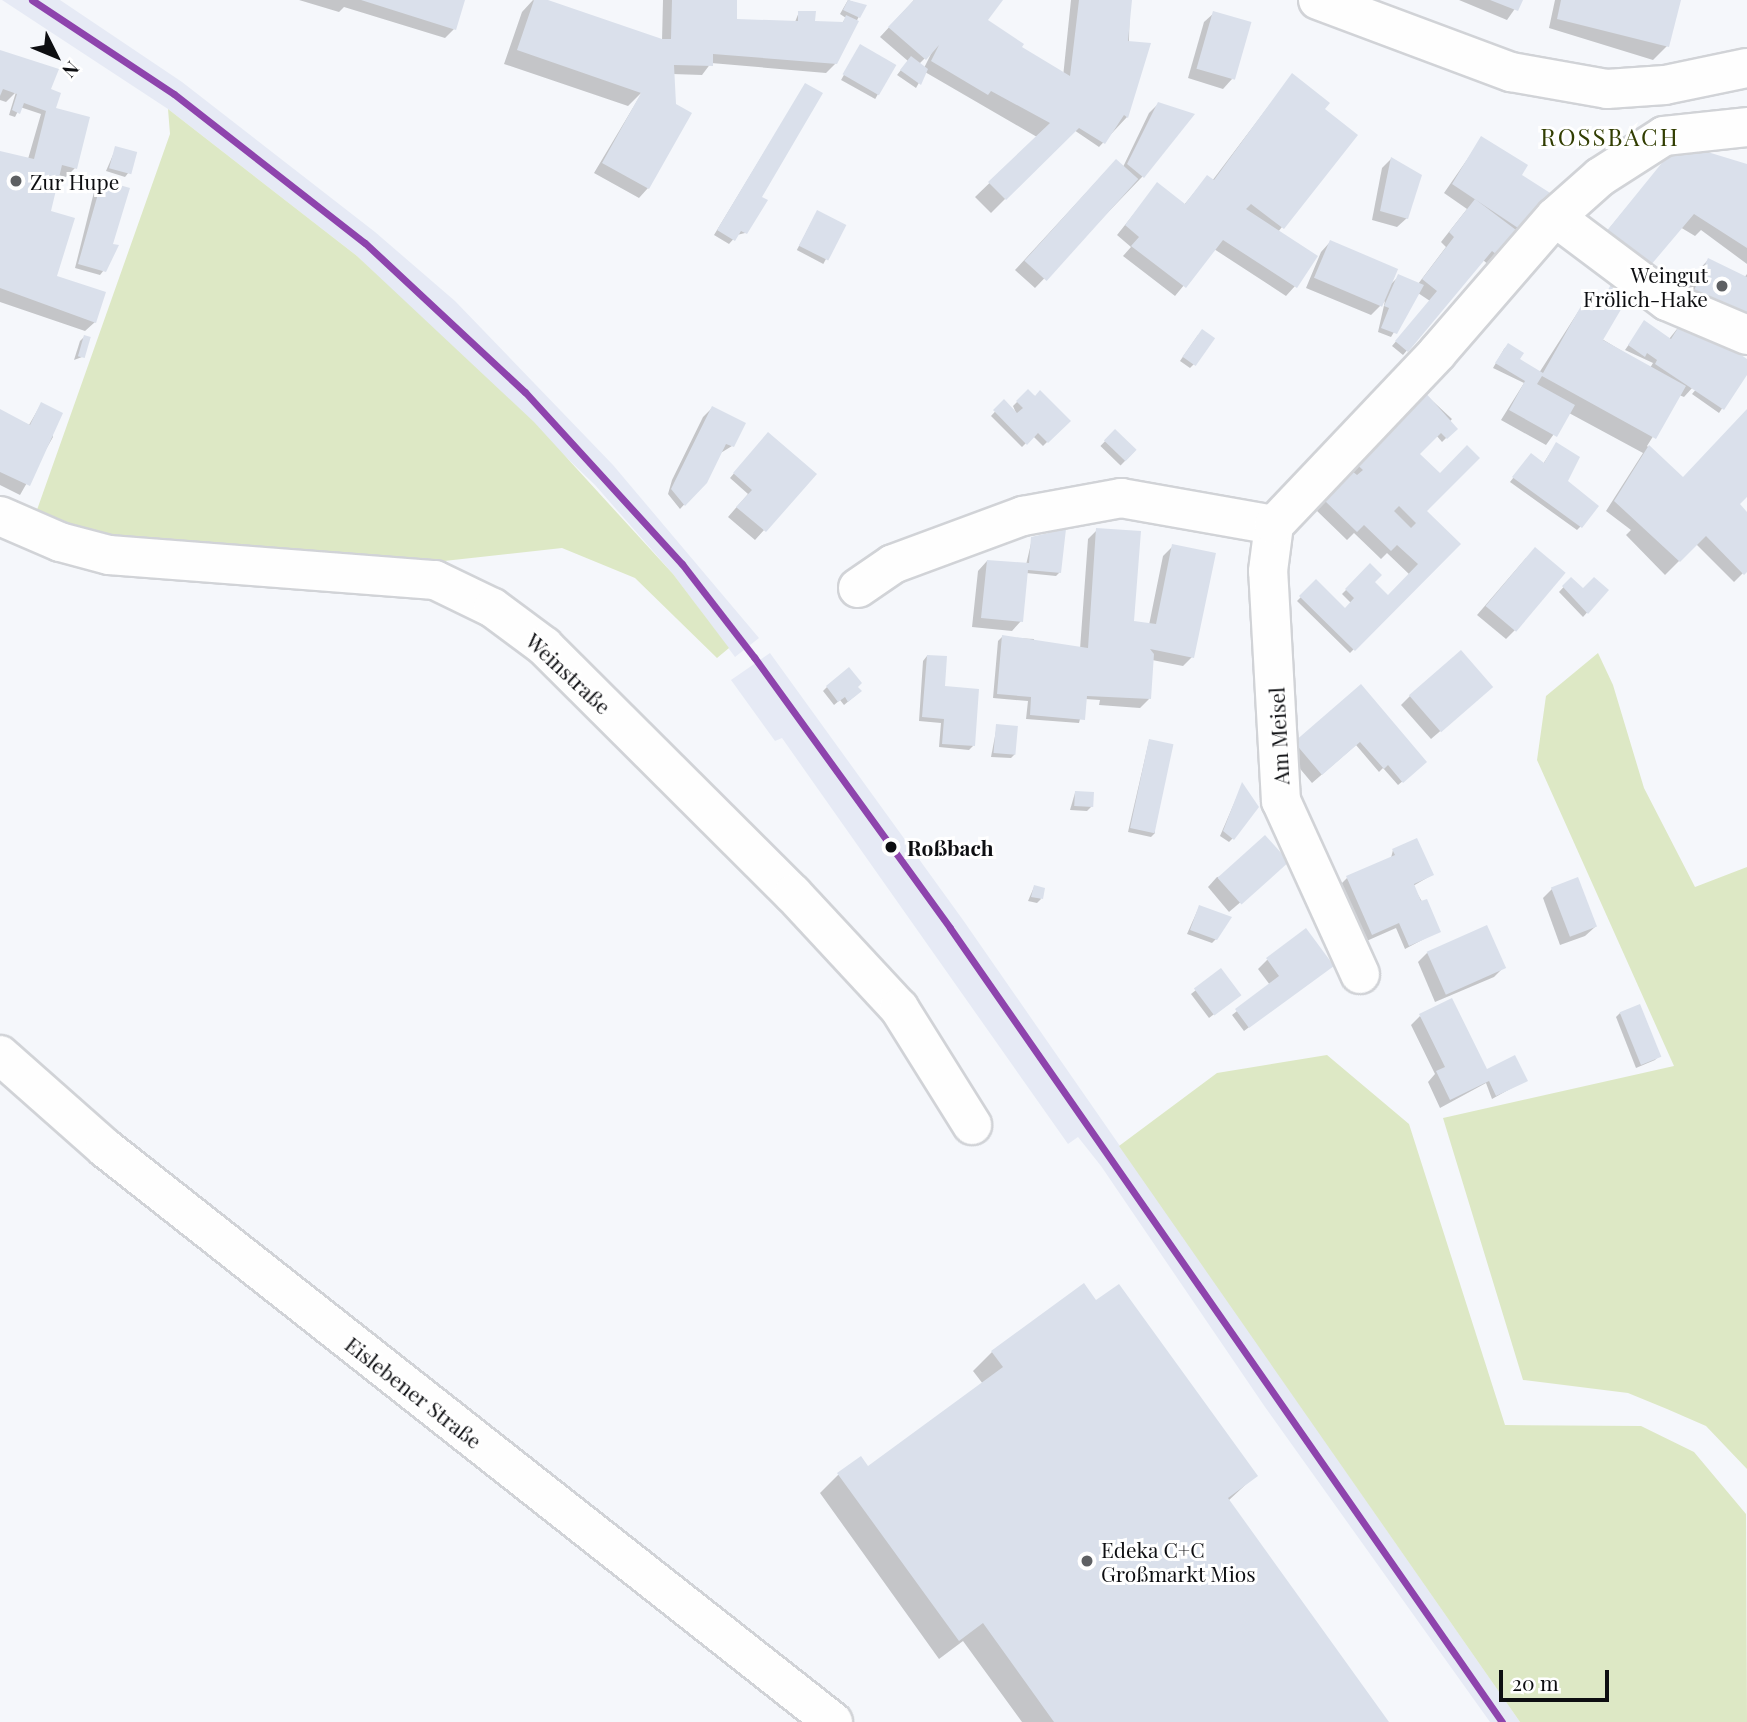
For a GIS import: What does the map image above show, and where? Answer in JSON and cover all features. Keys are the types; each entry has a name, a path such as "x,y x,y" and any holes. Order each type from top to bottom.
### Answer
{"street":[{"path":"1318,0 1511,72 1607,89 1665,85 1747,68"},
{"path":"858,588 892,564 1023,516 1121,498 1274,525 1437,353 1555,218 1644,145 1664,136 1747,127"},
{"path":"1555,218 1667,301 1747,335"},
{"name":"Weinstraße","path":"0,516 60,542 110,555 435,580 494,608 544,646 793,894 899,1008 972,1125"},
{"name":"Am Meisel","path":"1274,525 1268,571 1281,801 1360,974"},
{"name":"Eislebener Straße","path":"0,1055 105,1148 833,1722"}],"shaded area":[{"path":"2,0 60,0 182,82 375,232 455,301 613,465 759,638 735,657 673,574 595,485 357,256 168,109"},
{"path":"770,653 963,920 1520,1722 1490,1722 1265,1407 1101,1166 1078,1137 1068,1144 782,738 775,741 731,680"}],"green space":[{"path":"168,109 357,256 534,422 673,574 729,648 717,658 635,578 562,548 444,561 313,558 102,542 32,524 170,134"},
{"path":"1598,653 1613,685 1644,788 1695,887 1747,867 1747,1469 1706,1426 1628,1393 1523,1380 1443,1118 1674,1066 1537,760 1546,696"},
{"path":"1327,1055 1409,1124 1505,1425 1641,1426 1694,1452 1746,1514 1747,1722 1520,1722 1119,1146 1217,1073"}],"building":[{"path":"361,0 465,0 456,30"},
{"path":"534,0 548,0 662,39 671,39 672,0 737,0 737,19 798,21 798,11 816,11 815,21 843,22 846,15 859,21 837,64 713,54 713,66 674,65 676,104 692,113 649,189 602,163 641,93 517,50"},
{"path":"848,0 867,5 860,18 843,10"},
{"path":"914,0 1003,0 988,20 1024,44 1022,47 1070,76 1079,0 1132,0 1128,41 1151,43 1128,118 1124,115 1105,144 1079,128 1006,200 988,182 1050,123 991,91 988,95 931,61 939,45 926,60 888,27"},
{"path":"1490,0 1523,0 1518,11"},
{"path":"1561,0 1681,0 1669,47 1557,19"},
{"path":"1213,11 1251,22 1235,80 1196,69"},
{"path":"860,44 896,65 879,95 842,74"},
{"path":"0,50 59,69 51,89 61,93 56,108 90,117 77,169 62,165 51,211 75,218 57,276 106,292 96,323 0,288 0,151 34,159 46,111 24,103 20,114 12,110 17,94 3,89 0,96"},
{"path":"911,56 928,69 921,85 900,70"},
{"path":"1292,73 1330,103 1325,109 1358,135 1284,229 1251,204 1246,209 1318,256 1297,288 1223,240 1186,288 1131,246 1139,237 1125,225 1157,182 1185,204 1207,175 1214,180"},
{"path":"805,83 823,93 762,197 768,200 747,234 741,231 735,241 717,230"},
{"path":"1158,102 1195,114 1144,178 1127,164"},
{"path":"1481,136 1528,165 1522,175 1558,198 1524,232 1452,184"},
{"path":"1678,143 1747,164 1747,248 1694,214 1645,272 1601,238"},
{"path":"115,146 137,152 131,174 109,168"},
{"path":"1391,157 1422,175 1408,219 1380,211"},
{"path":"1116,159 1138,179 1047,281 1024,261"},
{"path":"102,180 130,188 113,244 119,245 106,272 78,264"},
{"path":"1475,199 1520,233 1501,258 1492,251 1408,352 1395,341 1437,291 1422,279 1454,237 1449,232"},
{"path":"817,210 846,225 828,261 799,246"},
{"path":"1330,240 1398,269 1382,307 1314,278"},
{"name":"Weingut Frölich-Hake","path":"1708,258 1747,277 1747,321 1692,295"},
{"path":"1398,274 1424,285 1397,334 1381,328 1389,308 1384,306"},
{"path":"1614,279 1633,289 1603,340 1686,386 1656,439 1542,376 1537,384 1575,405 1557,437 1509,410 1525,381 1495,363 1508,343 1524,353 1520,359 1543,373 1585,299 1599,306"},
{"path":"1685,317 1747,359 1747,375 1724,410 1655,364 1657,360 1647,353 1645,357 1628,345 1644,320 1671,339"},
{"path":"1202,329 1215,338 1196,366 1182,357"},
{"path":"84,335 91,337 85,358 78,356"},
{"path":"1028,389 1035,396 1040,390 1071,421 1048,443 1038,433 1027,445 993,410 1004,399 1017,413 1023,408 1016,401"},
{"path":"1423,390 1458,429 1447,439 1441,433 1420,454 1440,473 1467,445 1480,458 1427,511 1461,544 1355,651 1299,596 1316,579 1345,608 1354,598 1345,589 1370,563 1382,575 1375,582 1388,595 1418,564 1397,545 1391,551 1364,525 1357,532 1324,500 1352,471 1357,475 1363,470 1353,461","holes":["1399,506 1416,523 1411,528 1394,511"]},
{"path":"41,402 63,413 30,486 0,472 0,409 30,425"},
{"path":"712,406 746,423 734,447 726,444 707,483 685,506 671,489"},
{"path":"1747,409 1747,497 1740,504 1747,512 1747,572 1744,575 1706,536 1680,562 1614,501 1649,445 1683,477"},
{"path":"1115,429 1137,450 1125,461 1104,441"},
{"path":"768,432 817,474 766,532 736,507 752,490 733,473"},
{"path":"1556,442 1580,457 1568,481 1599,506 1582,528 1512,477 1531,453 1544,463"},
{"path":"1096,528 1141,531 1134,621 1156,624 1172,544 1216,553 1194,658 1150,649 1154,654 1151,699 1087,696 1085,720 1030,715 1031,697 997,694 1002,635 1088,648"},
{"path":"1066,529 1061,573 1028,570 1023,622 981,618 987,560 1029,563 1031,537"},
{"path":"1535,547 1566,573 1516,632 1486,606"},
{"path":"1571,577 1583,588 1594,577 1609,590 1588,614 1562,586"},
{"path":"1461,650 1493,687 1441,732 1409,695"},
{"path":"927,655 947,656 945,686 979,689 975,746 942,744 944,719 922,717"},
{"path":"849,667 862,683 858,687 862,691 848,702 845,697 838,702 826,686"},
{"path":"1361,684 1427,762 1403,783 1388,765 1384,769 1360,742 1322,775 1294,742"},
{"path":"996,724 1018,726 1015,755 993,753"},
{"path":"1149,739 1173,744 1155,833 1130,828"},
{"path":"1242,782 1259,807 1234,840 1223,831"},
{"path":"1075,791 1094,792 1093,807 1074,806"},
{"path":"1265,835 1289,862 1242,905 1217,878"},
{"path":"1417,838 1434,875 1414,884 1421,901 1427,899 1441,932 1409,946 1399,923 1372,935 1346,876 1395,855 1392,849"},
{"path":"1578,877 1597,926 1570,937 1551,887"},
{"path":"1034,885 1045,888 1043,899 1031,897"},
{"path":"1199,905 1232,917 1217,940 1190,930"},
{"path":"1487,925 1506,968 1446,995 1427,952"},
{"path":"1306,928 1334,966 1249,1028 1235,1009 1279,976 1266,958"},
{"path":"1221,968 1241,995 1214,1016 1194,988"},
{"path":"1452,998 1487,1069 1515,1055 1528,1081 1496,1096 1489,1081 1450,1100 1436,1071 1445,1067 1419,1014"},
{"path":"1640,1004 1661,1057 1641,1065 1620,1012"},
{"name":"Edeka C+C Großmarkt Mios","path":"1084,1283 1096,1300 1119,1284 1258,1476 1228,1498 1389,1722 1054,1722 983,1623 959,1641 837,1473 861,1456 868,1466 1003,1367 991,1351"}],"transit line":[{"path":"32,0 174,94 365,243 525,392 682,564 754,657 950,928 1502,1722"}],"place":[{"name":"Zur Hupe","path":"16,181"},
{"name":"Weingut Frölich-Hake","path":"1722,286"},
{"name":"Roßbach","path":"891,847"},
{"name":"Edeka C+C Großmarkt Mios","path":"1087,1561"}],"district":[{"name":"ROSSBACH","path":"1610,137"}]}
